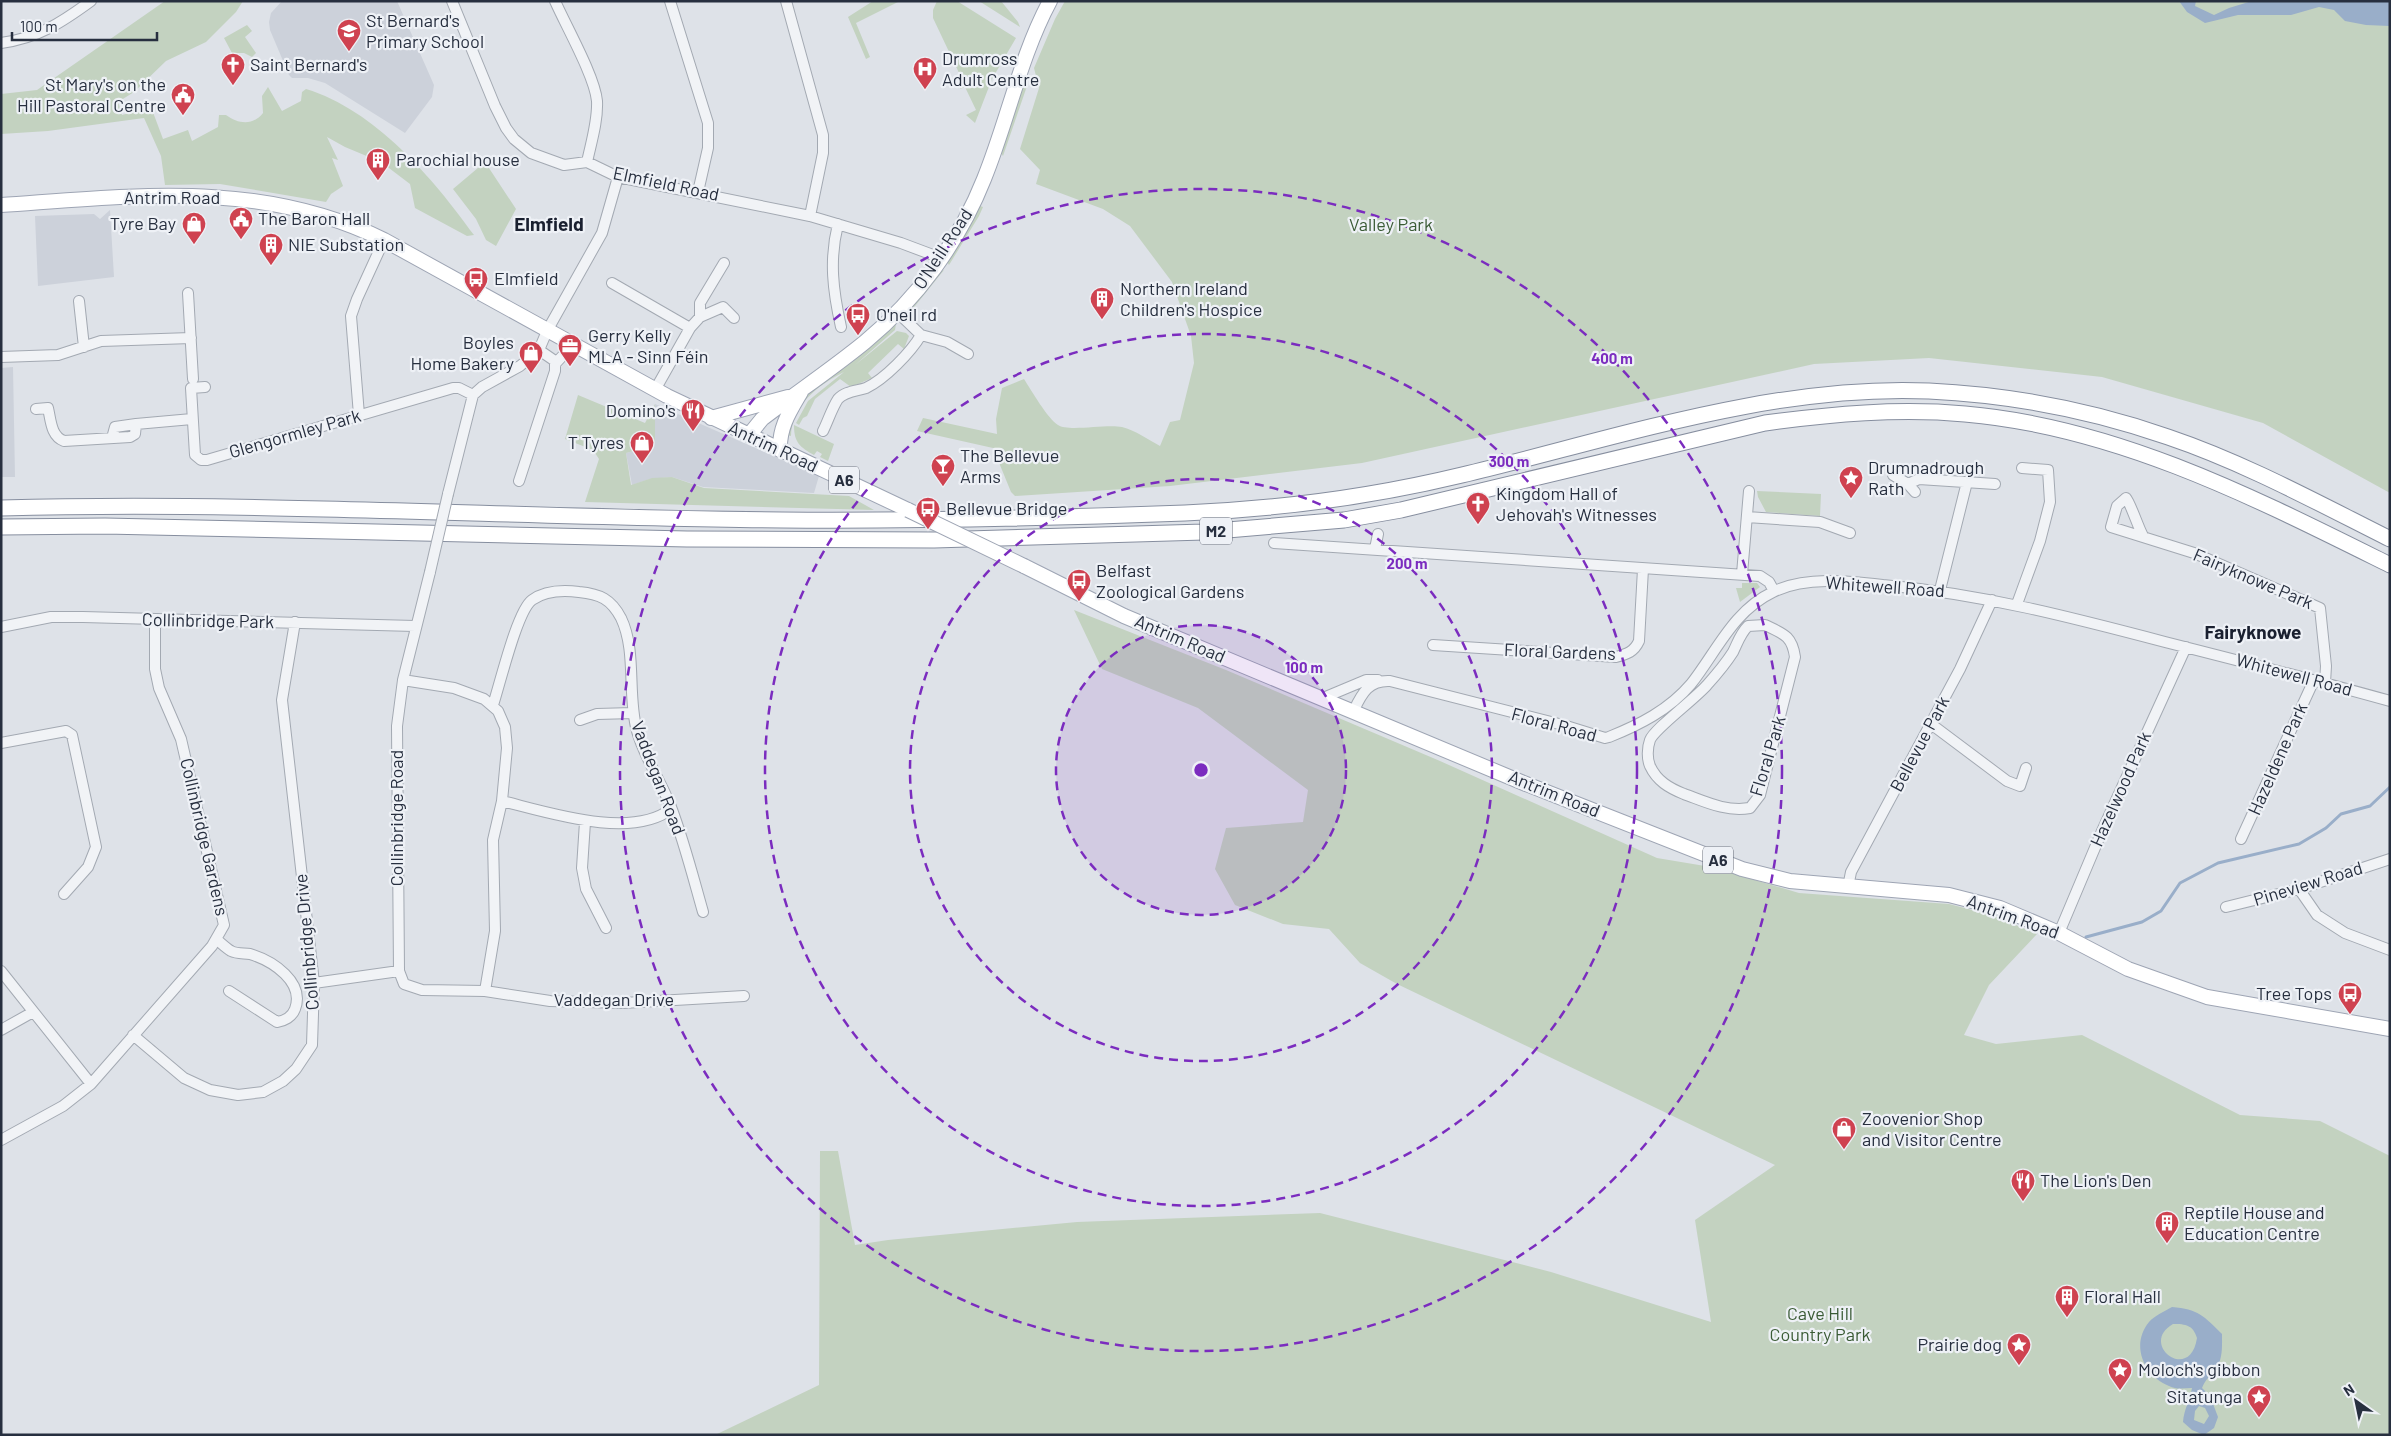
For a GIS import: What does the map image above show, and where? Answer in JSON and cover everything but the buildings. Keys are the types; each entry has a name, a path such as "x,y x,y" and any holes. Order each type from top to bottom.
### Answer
{"highway":[{"name":"M2","path":"1,508 251,508 781,520 1187,512 1286,505 1400,489 1663,426 1775,402 1838,394 1926,391 2036,403 2083,412 2172,438 2289,489 2390,539"},
{"name":"M2","path":"1,528 197,527 851,541 1204,532 1298,525 1401,510 1765,423 1875,412 1922,412 1965,414 2015,420 2157,458 2244,493 2390,565"}],"main road":[{"name":"O'Neill Road","path":"749,435 762,419 864,342 897,312 942,258 964,222 984,180 1031,41 1048,3"},
{"name":"Antrim Road","path":"1,205 144,196 207,196 245,198 296,207 336,219 384,240 655,390 908,510 1124,616 1354,710 1526,784 1742,869 1790,881 1949,895 2000,908 2059,933 2128,969 2207,997 2390,1030"},
{"path":"780,450 782,425 806,386"},
{"path":"712,418 791,396"}],"street":[{"path":"1,43 44,33 91,1"},
{"path":"452,1 495,106 514,140 531,153 564,165 587,162 594,132 597,100 589,75 555,1"},
{"path":"670,1 708,123 708,148 698,192"},
{"path":"786,1 823,135 823,153 810,216"},
{"name":"Elmfield Road","path":"587,162 618,177 810,216 901,242 942,258"},
{"path":"473,395 482,387 520,366 539,350 547,331 602,233 618,177"},
{"path":"838,224 833,244 831,270 841,327"},
{"path":"359,416 351,316 356,299 384,240"},
{"path":"700,316 700,303 724,264"},
{"path":"612,283 690,328"},
{"path":"188,293 194,379"},
{"path":"79,301 84,347"},
{"path":"655,390 690,328 700,316 723,308 734,318"},
{"path":"897,312 921,335 947,342 968,354"},
{"path":"823,431 838,400 845,394 866,388 880,380 910,351 921,335"},
{"path":"1,358 58,354 101,342 190,338"},
{"path":"519,481 555,364 568,350 577,347"},
{"path":"539,350 555,361 555,364"},
{"name":"Glengormley Park","path":"205,387 191,388 195,455 201,460 207,460 453,388 460,388 473,395"},
{"name":"Collinbridge Road","path":"399,971 397,726 403,680 415,626 473,395"},
{"path":"36,409 48,408 54,433 57,438 64,441 130,437 135,434 136,424 192,419"},
{"path":"2018,604 2040,541 2050,502 2048,470 2022,468"},
{"path":"1894,475 1912,488 1919,478 1995,484"},
{"path":"1940,590 1968,482"},
{"path":"1742,574 1749,491"},
{"path":"1747,518 1820,522 1850,533"},
{"path":"1375,549 1378,534"},
{"name":"Fairyknowe Park","path":"2143,536 2194,553 2320,608 2326,666 2325,683"},
{"path":"1274,543 1643,569 1742,574 1760,576 1769,582 1774,591"},
{"name":"Floral Gardens","path":"1433,645 1616,657 1627,654 1635,650 1638,641 1643,569"},
{"name":"Whitewell Road","path":"1774,591 1793,585 1822,582 1865,583 1940,590 2018,604 2390,701"},
{"name":"Vaddegan Road","path":"493,706 520,615 530,601 544,592 568,591 598,593 611,603 621,619 627,637 633,713 637,733 672,809 703,912"},
{"name":"Floral Road","path":"1323,698 1371,678 1379,681 1390,681 1563,725 1605,738 1636,726 1671,704 1690,684 1730,627 1744,612 1774,591"},
{"name":"Bellevue Park","path":"1848,887 1851,872 1931,724 1992,600"},
{"name":"Collinbridge Park","path":"1,627 51,617 415,626"},
{"name":"Collinbridge Gardens","path":"1,1140 63,1106 91,1084 216,939 224,925 181,739 159,688 155,669 155,620"},
{"name":"Collinbridge Drive","path":"133,1035 184,1078 202,1086 238,1095 263,1092 283,1080 296,1069 312,1045 314,983 282,700 295,622"},
{"name":"Floral Park","path":"1765,625 1785,634 1793,644 1795,658 1760,795 1750,808 1736,811 1718,807 1673,789 1655,777 1647,760 1650,740 1658,730 1694,700 1724,664 1733,651 1739,635 1748,626 1765,625"},
{"name":"Hazelwood Park","path":"2059,933 2102,831 2186,647"},
{"path":"1710,655 1724,664"},
{"path":"314,983 399,971 404,984 422,990 486,991 495,931 493,840 502,801 507,748 505,727 498,711 484,698 454,688 403,680"},
{"name":"Hazeldene Park","path":"2241,839 2314,680"},
{"path":"1354,710 1365,690 1379,681"},
{"path":"580,720 597,714 633,713"},
{"path":"1931,724 2007,781 2020,786 2026,768"},
{"path":"1,743 66,731 72,735 96,847 88,867 64,894"},
{"path":"502,801 585,822 616,823 661,817 672,809"},
{"path":"585,822 582,868 586,889 606,928"},
{"name":"Pineview Road","path":"2226,907 2299,889 2390,859"},
{"path":"2299,889 2318,914 2338,928 2390,950"},
{"path":"216,939 233,952 251,954 280,970 291,980 297,996 295,1011 284,1021 277,1022 229,991"},
{"path":"1,971 91,1084"},
{"name":"Vaddegan Drive","path":"486,991 550,1001 605,1002 744,996"},
{"path":"1,1030 33,1012"}],"shaded area":[{"name":"St Bernard's Primary School","path":"282,1 397,1 434,85 432,97 405,133 325,83 308,78 292,78 289,75 270,30 269,22 271,13"},
{"path":"110,210 114,277 38,286 35,216 94,214 100,219"},
{"path":"13,367 15,477 1,477 1,368"},
{"path":"655,404 819,476 814,493 703,487 672,477 650,479 632,485 626,453 652,446 655,441"}],"green space":[{"path":"165,1 243,1 236,12 206,42 166,61 134,92 118,102 122,115 151,107 163,139 188,130 192,141 218,127 219,115 226,115 240,122 255,120 263,113 262,96 268,87 282,111 301,101 302,92 306,89 331,99 379,129 421,169 474,235 467,236 415,208 410,184 381,162 345,147 327,137 338,160 332,158 343,186 331,194 326,202 220,184 165,185 161,156 144,118 48,131 1,134 1,94 37,90"},
{"path":"873,1 900,1 856,23 870,57 866,59 848,17"},
{"path":"937,1 957,1 1016,38 992,79 975,123 966,115 976,110 965,87 960,89 960,75 933,18 933,10"},
{"path":"979,1 1001,1 1020,27"},
{"name":"Valley Park","path":"1065,1 2390,1 2390,493 2263,423 2102,377 1929,358 1814,364 1362,463 1170,486 1015,496 1011,492 993,448 917,431 923,418 997,434 996,419 1002,388 1024,379 1045,411 1058,425 1070,428 1115,426 1127,428 1160,446 1170,422 1180,420 1194,363 1191,336 1172,282 1130,226 1103,209 1036,184 1040,170 1020,149 1039,88 1034,68 1055,19"},
{"path":"247,25 252,31 245,37 256,53 252,57 244,53 232,53 224,38"},
{"path":"1024,84 1027,86 1003,156 1001,153"},
{"path":"485,162 516,209 496,246 486,240 476,219 453,189"},
{"path":"980,206 983,207 979,216 949,265 947,262"},
{"path":"944,270 907,316 908,310 939,272"},
{"path":"896,324 895,330 855,365 897,331 906,333 909,336 904,349 898,344 868,373 872,378 851,387 840,379 815,399 807,416 803,418 799,425 796,423 808,401 844,372 825,383 808,397 801,406 792,425 791,436 784,434 802,399"},
{"path":"578,395 645,423 655,404 655,441 652,446 626,453 631,485 652,478 672,477 704,488 849,496 874,510 585,502 599,459 593,450 565,439"},
{"path":"794,425 834,444 828,461 820,457 822,454 817,451 814,455 799,444 795,436"},
{"path":"1757,491 1821,494 1820,516 1766,512"},
{"path":"1742,583 1757,583 1760,587 1740,602 1736,588 1742,588"},
{"name":"Cave Hill Country Park","path":"1074,610 1226,670 1440,761 1657,858 1711,867 1799,893 1949,904 1992,915 2037,934 1989,985 1964,1035 1996,1044 2082,1035 2240,1115 2320,1121 2390,1156 2390,1435 715,1435 819,1385 820,1151 838,1151 855,1245 888,1240 1077,1222 1320,1213 1551,1272 1711,1322 1695,1220 1775,1165 1397,984 1360,963 1329,929 1283,924 1235,905 1215,869 1226,828 1303,822 1308,790 1198,708 1102,669"}],"water":[{"path":"2179,1 2196,1 2195,6 2214,15 2252,1 2390,1 2390,26 2366,25 2345,21 2334,10 2319,7 2291,15 2238,15 2205,23 2187,12"},
{"path":"2172,1307 2188,1310 2200,1315 2222,1334 2220,1361 2202,1388 2210,1396 2218,1417 2214,1428 2204,1435 2192,1430 2183,1422 2192,1388 2175,1388 2160,1381 2153,1375 2142,1359 2140,1350 2143,1331 2151,1320","holes":["2173,1324 2188,1326 2193,1330 2197,1338 2193,1351 2185,1358 2177,1359 2169,1356 2163,1349 2161,1341 2164,1332","2199,1406 2205,1408 2209,1416 2204,1424 2194,1420 2195,1411"]}],"waterway":[{"path":"2086,937 2142,922 2161,911 2180,883 2218,863 2299,844 2326,828 2341,814 2370,806 2390,787"}],"place":[{"name":"St Bernard's Primary School","path":"349,52"},
{"name":"Saint Bernard's","path":"233,86"},
{"name":"Drumross Adult Centre","path":"925,90"},
{"name":"St Mary's on the Hill Pastoral Centre","path":"183,116"},
{"name":"Parochial house","path":"378,181"},
{"name":"The Baron Hall","path":"241,240"},
{"name":"Tyre Bay","path":"194,245"},
{"name":"NIE Substation","path":"271,266"},
{"name":"Elmfield","path":"476,300"},
{"name":"Northern Ireland Children's Hospice","path":"1102,320"},
{"name":"O'neil rd","path":"858,336"},
{"name":"Gerry Kelly MLA - Sinn Féin","path":"570,367"},
{"name":"Boyles Home Bakery","path":"531,374"},
{"name":"Domino's","path":"693,432"},
{"name":"T Tyres","path":"642,464"},
{"name":"The Bellevue Arms","path":"943,487"},
{"name":"Drumnadrough Rath","path":"1851,499"},
{"name":"Kingdom Hall of Jehovah's Witnesses","path":"1478,525"},
{"name":"Bellevue Bridge","path":"928,530"},
{"name":"Belfast Zoological Gardens","path":"1079,602"},
{"name":"Tree Tops","path":"2350,1015"},
{"name":"Zoovenior Shop and Visitor Centre","path":"1844,1150"},
{"name":"The Lion's Den","path":"2023,1202"},
{"name":"Reptile House and Education Centre","path":"2167,1244"},
{"name":"Floral Hall","path":"2067,1318"},
{"name":"Prairie dog","path":"2019,1366"},
{"name":"Moloch's gibbon","path":"2120,1391"},
{"name":"Sitatunga","path":"2259,1418"}],"district":[{"name":"Elmfield","path":"549,224"},
{"name":"Fairyknowe","path":"2253,632"}]}
